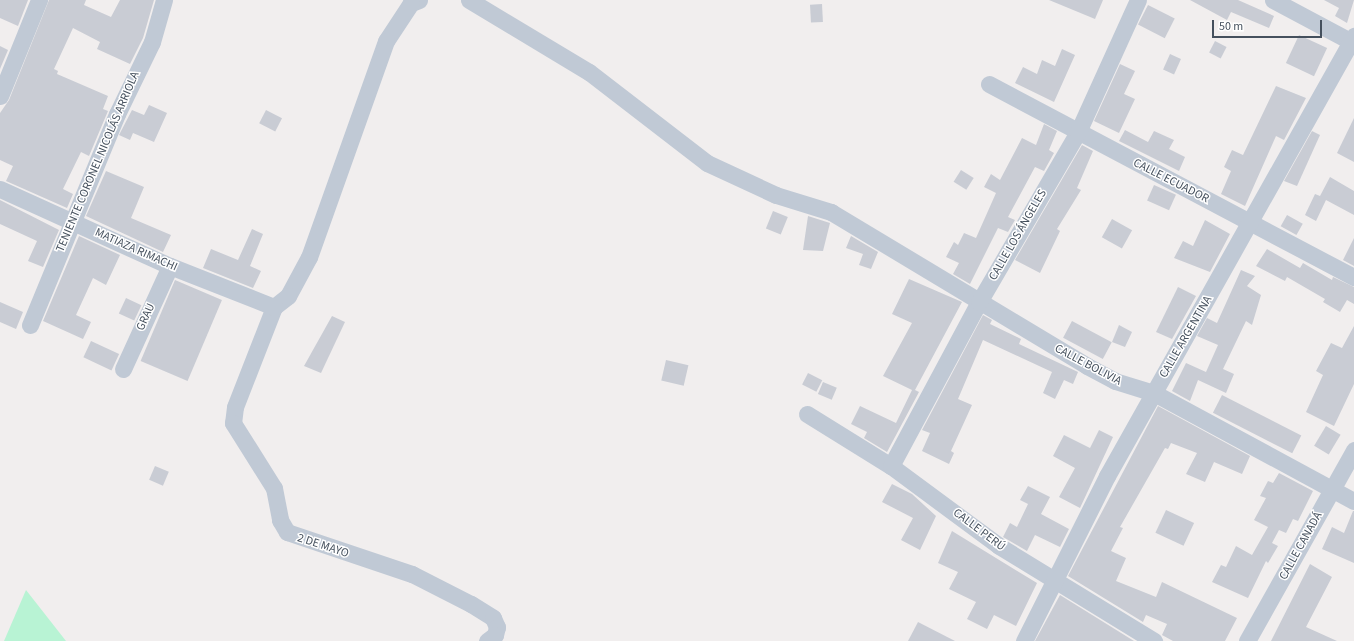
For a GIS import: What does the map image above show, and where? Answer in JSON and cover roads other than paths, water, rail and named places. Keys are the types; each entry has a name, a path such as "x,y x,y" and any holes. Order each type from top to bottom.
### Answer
{"street":[{"path":"0,96 39,0"},
{"name":"TENIENTE CORONEL NICOLÁS ARRIOLA","path":"30,325 72,221 152,42 164,0"},
{"path":"274,307 288,296 309,257 386,42 411,3 419,0"},
{"name":"CALLE BOLIVIA","path":"469,0 589,72 707,163 776,195 831,212 979,302 1115,382 1154,393 1354,500"},
{"name":"CALLE LOS ÁNGELES","path":"891,466 979,302 1078,132 1138,0"},
{"path":"1273,0 1353,40"},
{"name":"CALLE ARGENTINA","path":"1024,641 1056,582 1107,476 1252,223 1353,40"},
{"name":"CALLE ECUADOR","path":"989,84 1354,277"},
{"name":"MATIAZA RIMACHI","path":"0,189 170,266 274,307"},
{"name":"GRAU","path":"123,369 170,266"},
{"name":"2 DE MAYO","path":"274,307 235,407 233,423 274,488 284,528 291,535 412,574 471,604 493,618 497,627 495,635 487,641"},
{"name":"CALLE PERÚ","path":"807,414 891,466 999,546 1154,641"},
{"name":"CALLE CANADÁ","path":"1247,641 1354,450"}]}
